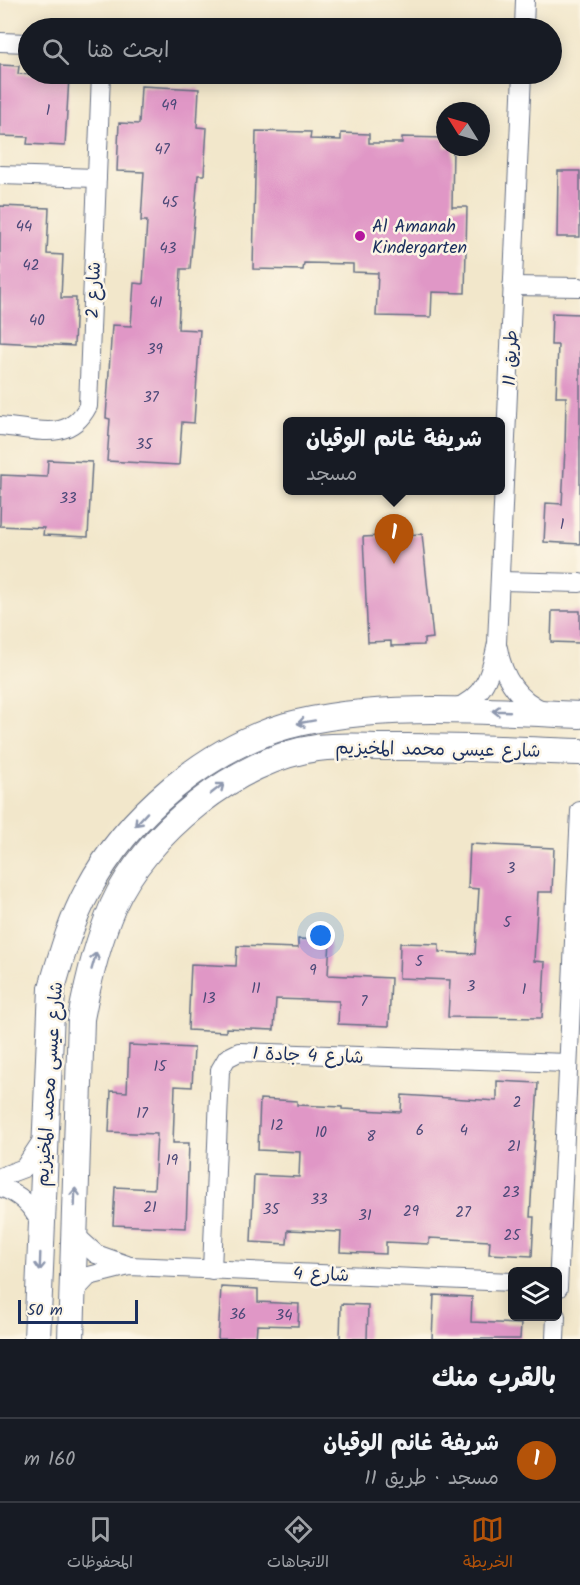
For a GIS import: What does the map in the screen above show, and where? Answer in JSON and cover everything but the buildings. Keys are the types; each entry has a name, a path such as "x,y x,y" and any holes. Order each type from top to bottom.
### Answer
{"street":[{"path":"524,18 525,0"},
{"path":"0,42 18,43"},
{"name":"شارع 2","path":"0,426 63,431 82,419 88,406 101,84"},
{"name":"طريق 11","path":"505,474 522,84"},
{"path":"0,176 97,178"},
{"path":"512,286 580,287"},
{"name":"طريق 11","path":"447,711 467,702 485,686 490,677 497,643 504,495"},
{"path":"501,581 580,583"},
{"name":"طريق 11","path":"497,643 502,665 512,686 528,702 550,713"},
{"name":"شارع عيسى محمد المخيزيم","path":"37,1339 52,988 76,913 106,861 159,801 186,777 220,753 287,726 361,714 447,711 580,715"},
{"name":"شارع عيسى محمد المخيزيم","path":"71,1339 80,1040 85,998 99,942 114,905 129,877 148,853 196,806 226,782 258,765 316,748 423,746 580,752"},
{"path":"559,1267 580,811"},
{"path":"52,988 55,994 66,1002 72,1003 85,998"},
{"path":"49,1044 57,1033 63,1031 76,1035 80,1040"},
{"name":"شارع 4 جادة 1","path":"212,1270 220,1070 227,1058 239,1053 568,1063"},
{"path":"0,1177 24,1168 44,1137"},
{"path":"0,1187 14,1192 26,1201 41,1224"},
{"name":"شارع 4","path":"74,1234 96,1254 129,1266"},
{"name":"شارع 4","path":"72,1294 89,1276 129,1266 508,1282"},
{"path":"555,1339 556,1321"}],"place":[{"name":"Al Amanah Kindergarten","path":"360,236"},
{"name":"شريفة غانم الوقيان","path":"394,564"}]}
